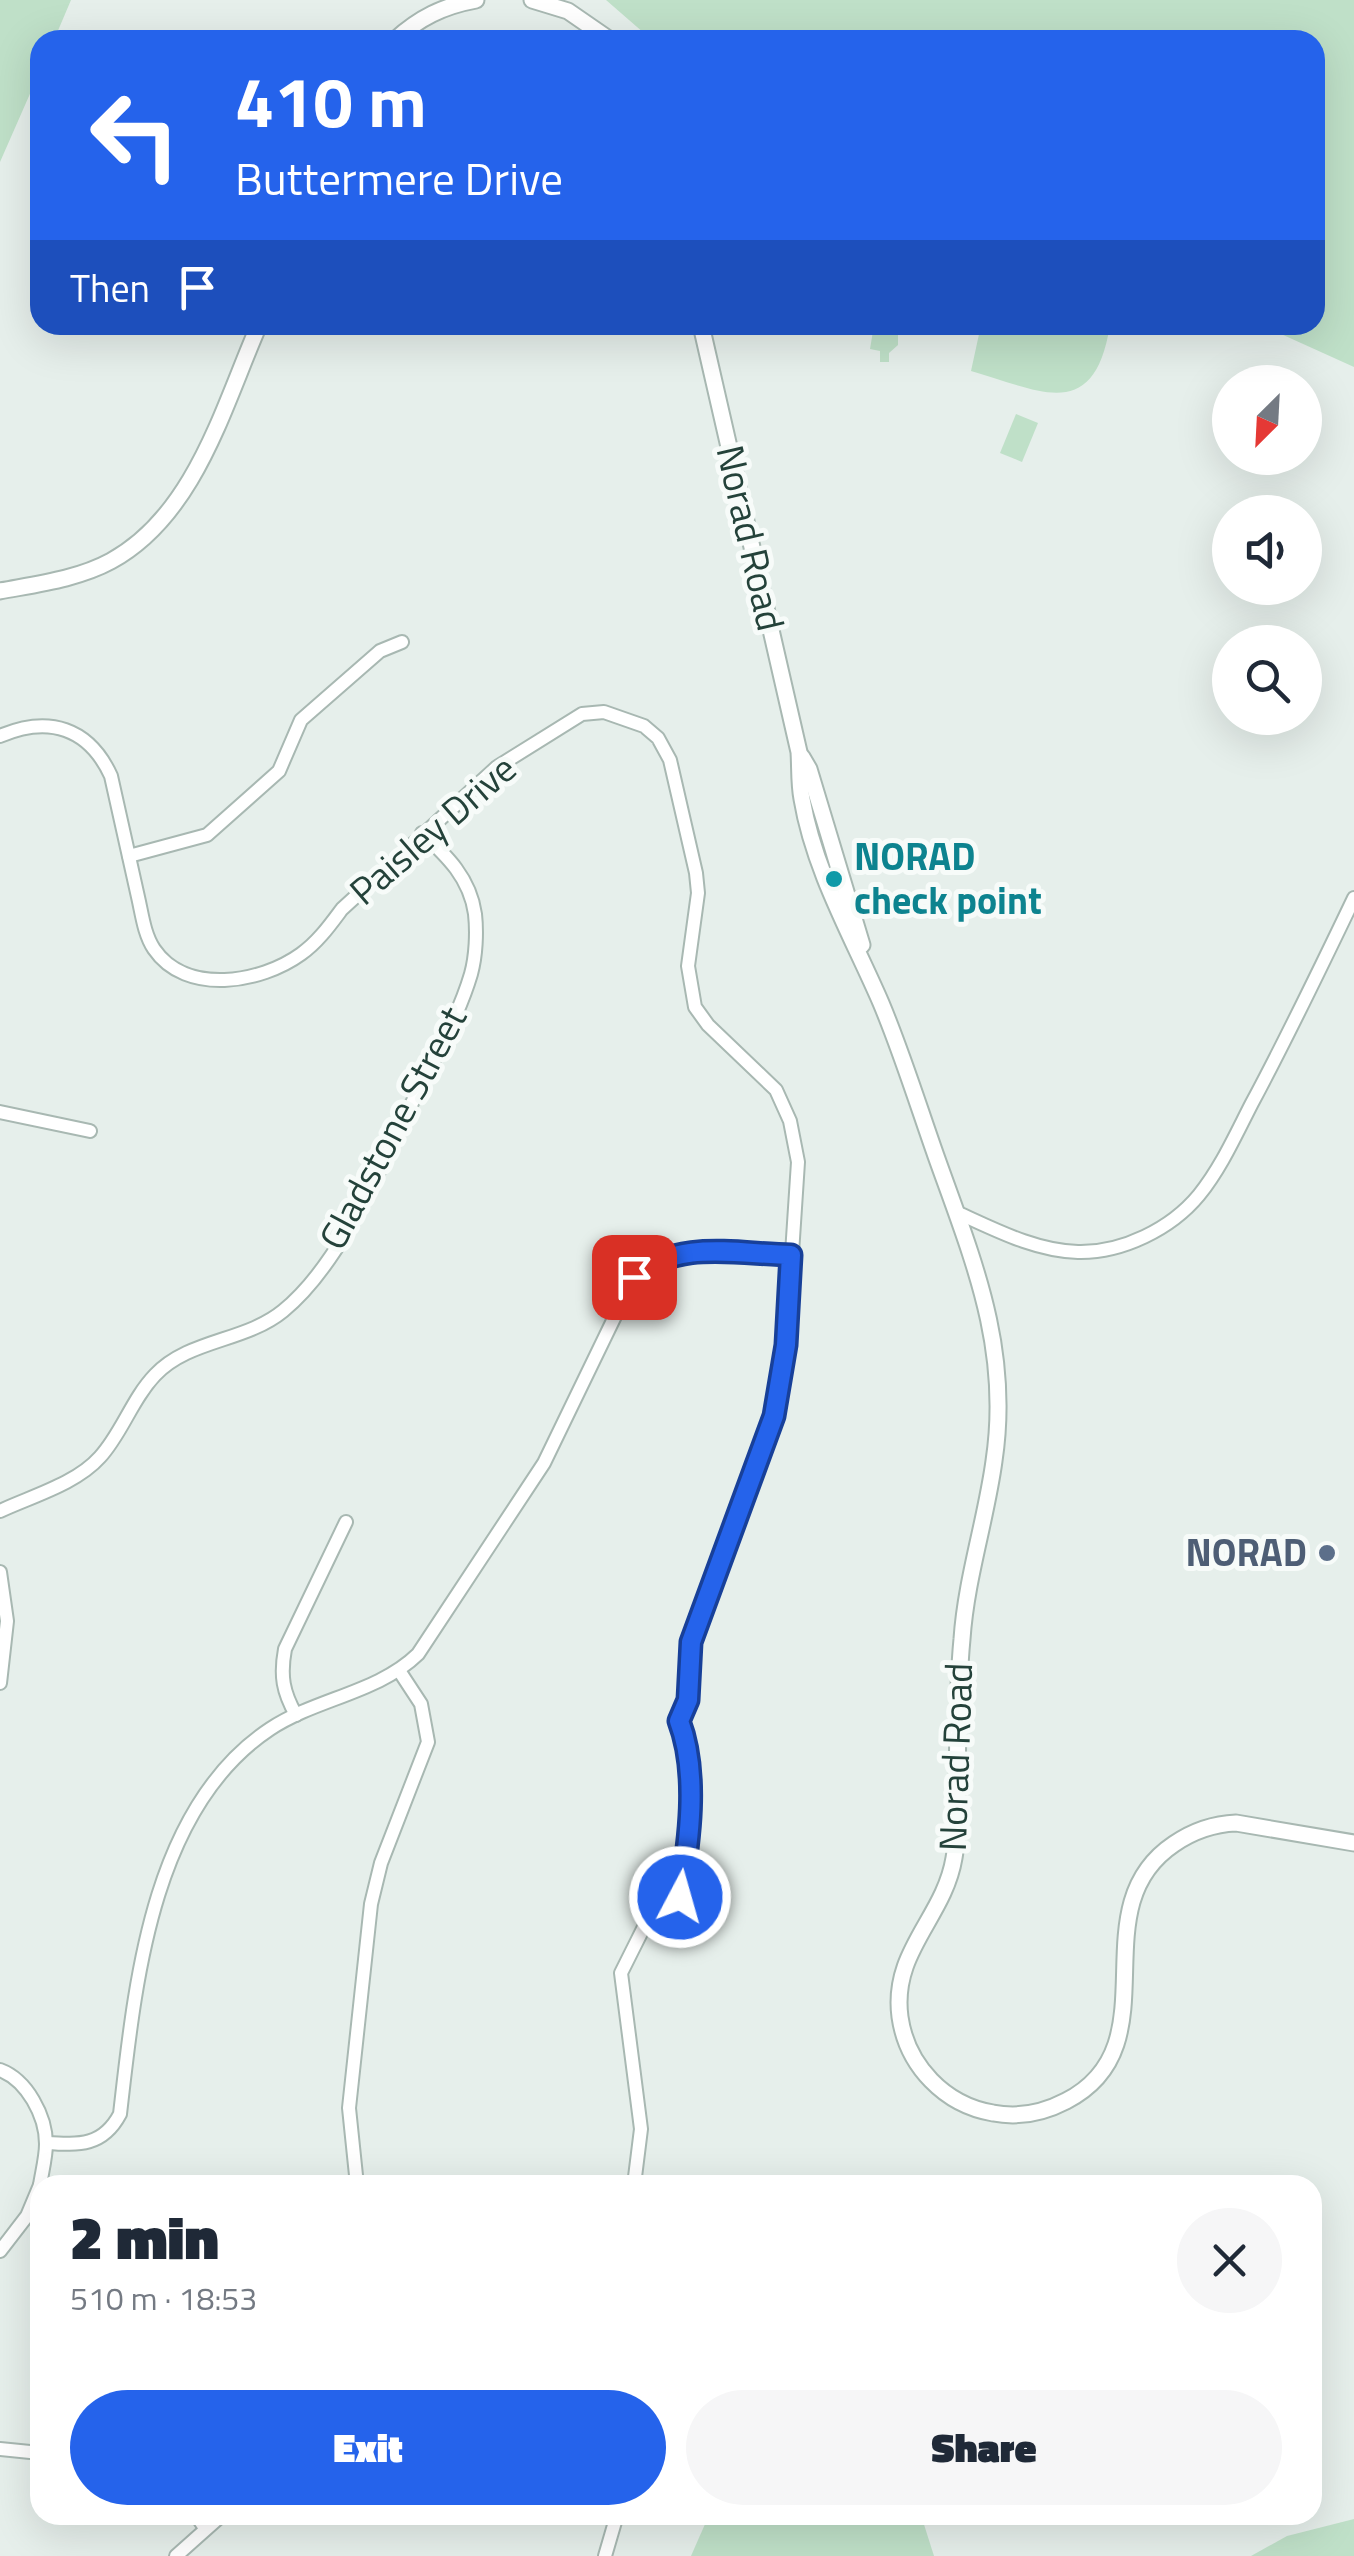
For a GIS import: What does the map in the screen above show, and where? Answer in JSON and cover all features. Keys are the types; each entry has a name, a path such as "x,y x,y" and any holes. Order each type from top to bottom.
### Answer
{"street":[{"path":"409,30 431,14 476,0"},
{"path":"532,0 568,10 596,30"},
{"path":"3,590 77,575 111,561 158,524 196,469 255,335"},
{"name":"Norad Road","path":"703,335 799,752 810,769 874,987 980,1277 996,1344 998,1417 994,1460 961,1646 956,1853 946,1891 906,1960 900,1981 900,2016 924,2074 962,2104 999,2114 1035,2112 1072,2098 1105,2067 1123,2026 1128,1910 1140,1877 1153,1860 1190,1834 1217,1824 1354,1843"},
{"path":"128,856 207,835 278,771 301,720 380,651 402,642"},
{"name":"Paisley Drive","path":"0,736 38,726 64,728 86,739 104,759 111,776 145,926 155,951 171,966 196,977 222,980 248,977 301,955 342,909 496,767 582,714 604,712 626,717 658,738 673,772 696,873 698,894 688,966 695,1007 708,1025 776,1090 790,1121 798,1162 786,1345 774,1416 691,1642 688,1700 679,1721 688,1744 689,1808 680,1897 647,1921 621,1973 641,2129 635,2175"},
{"name":"Gladstone Street","path":"0,1510 81,1474 98,1460 156,1374 192,1350 253,1330 285,1310 311,1280 356,1214 459,1008 472,970 475,913 468,888 454,862 422,833"},
{"path":"956,1212 1046,1248 1078,1252 1112,1249 1147,1235 1177,1215 1197,1198 1217,1170 1298,1018 1354,898"},
{"path":"0,1112 90,1131"},
{"path":"46,2144 91,2143 113,2127 120,2114 132,2006 149,1928 186,1826 220,1773 248,1745 296,1715 400,1672 435,1632 544,1463 634,1277 646,1266 679,1252 791,1255"},
{"path":"296,1715 284,1693 281,1671 285,1649 346,1522"},
{"path":"0,1572 7,1621 0,1683"},
{"path":"356,2175 349,2108 371,1904 381,1863 428,1742 421,1704 400,1672"},
{"path":"0,2070 25,2090 42,2114 46,2144 41,2175"},
{"path":"0,2251 30,2209"},
{"path":"0,2449 30,2452"},
{"path":"176,2556 210,2525"},
{"path":"605,2556 614,2525"}],"green space":[{"path":"0,0 71,0 58,30 30,30 30,94 0,162"},
{"path":"606,0 1354,0 1354,367 1283,335 1325,335 1325,30 640,30"},
{"path":"872,335 898,335 898,345 889,353 889,362 880,362 880,351 870,349"},
{"path":"979,335 1107,335 1091,377 1077,388 1061,393 971,371"},
{"path":"1016,414 1038,423 1022,462 1000,453"},
{"path":"1354,2519 1354,2556 1251,2556 1287,2536"},
{"path":"705,2525 924,2525 934,2556 691,2556"}],"place":[{"name":"NORAD check point","path":"834,879"},
{"name":"NORAD","path":"1327,1553"}],"route":[{"path":"634,1277 646,1266 679,1252 791,1255 786,1345 774,1416 691,1642 688,1700 679,1721 688,1744 689,1808 680,1897"}]}
